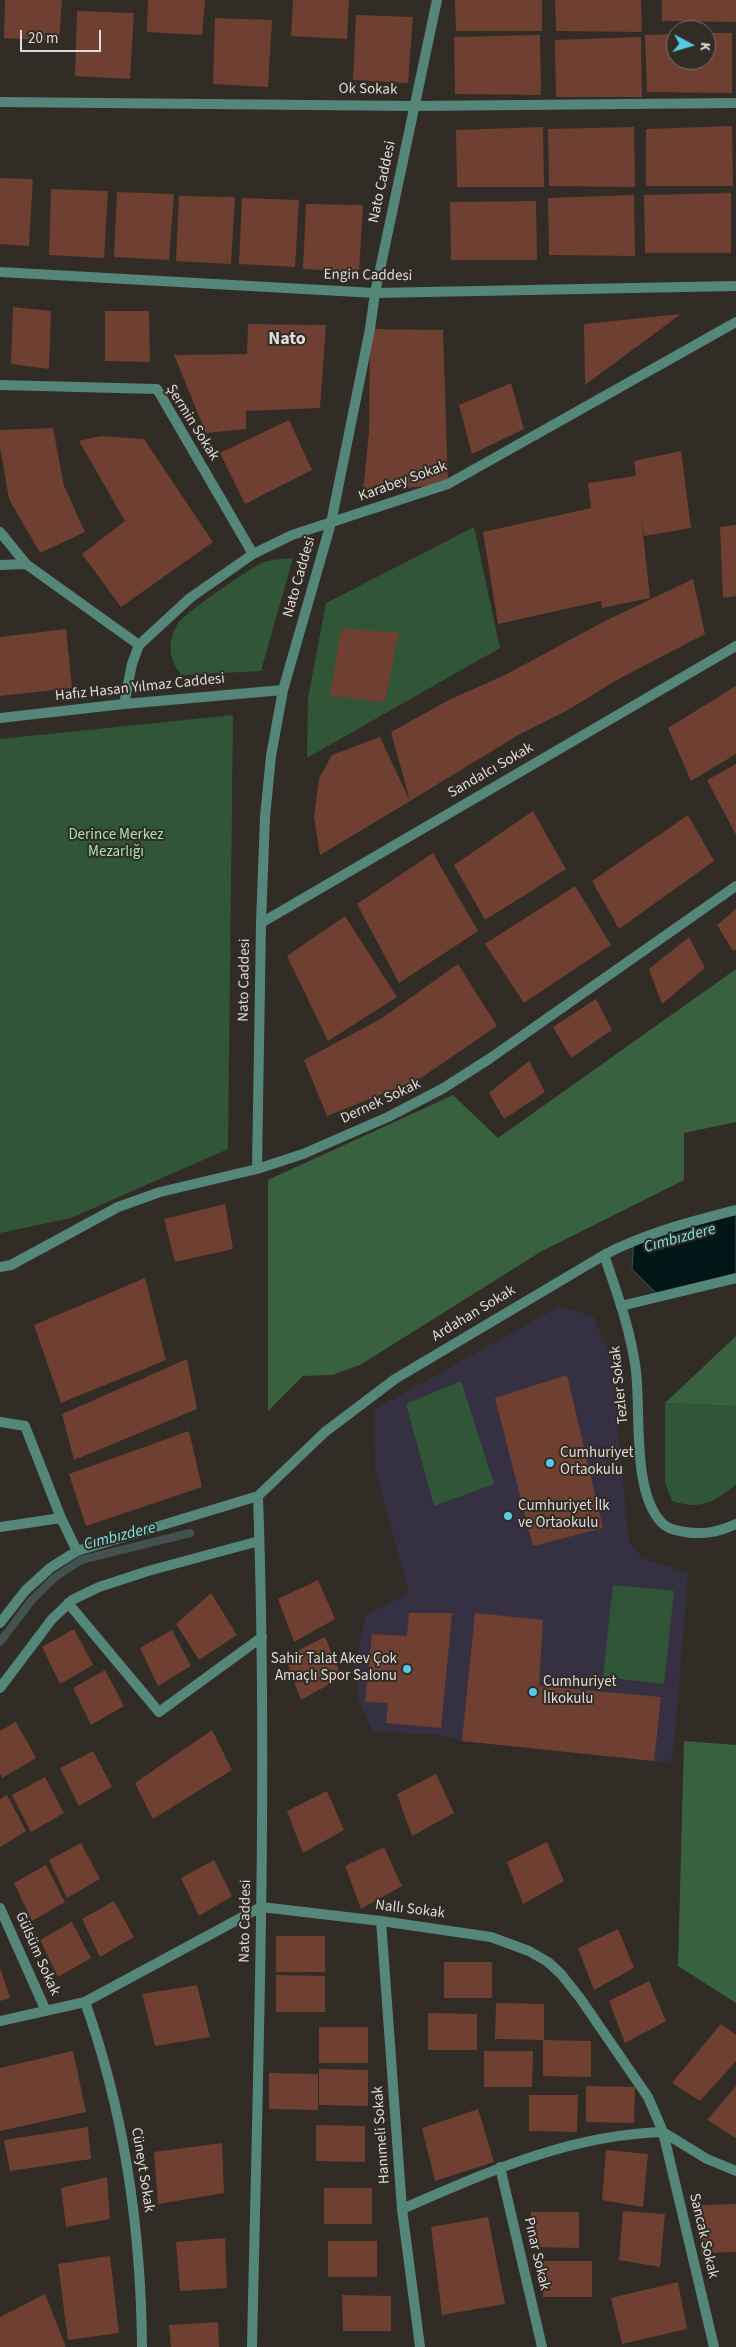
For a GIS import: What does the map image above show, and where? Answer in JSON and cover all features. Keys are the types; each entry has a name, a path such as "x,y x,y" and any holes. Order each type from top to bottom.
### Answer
{"street":[{"name":"Nato Caddesi","path":"257,1169 260,923 270,774 283,690 332,523 370,329 375,293 437,0"},
{"name":"Ok Sokak","path":"0,102 414,106 736,103"},
{"name":"Engin Caddesi","path":"0,272 375,293 736,286"},
{"name":"Karabey Sokak","path":"124,704 132,664 139,644 190,598 253,554 292,535 448,484 736,322"},
{"name":"Şermin Sokak","path":"0,386 157,389 253,554"},
{"path":"0,532 26,564 139,644"},
{"path":"0,565 26,564"},
{"name":"Sandalcı Sokak","path":"260,923 736,646"},
{"name":"Hafız Hasan Yılmaz Caddesi","path":"0,718 124,704 283,690"},
{"name":"Dernek Sokak","path":"0,1267 11,1265 118,1207 160,1192 257,1169 303,1154 388,1116 442,1089 489,1060 736,886"},
{"name":"Ardahan Sokak","path":"258,1496 325,1432 395,1379 604,1255 634,1240 675,1225 736,1210"},
{"name":"Tezler Sokak","path":"604,1255 628,1326 636,1372 642,1482 651,1508 662,1524 678,1531 702,1534 722,1530 736,1524"},
{"path":"621,1306 736,1278"},
{"path":"0,1422 26,1426 60,1518 78,1551"},
{"name":"Nato Caddesi","path":"252,2347 262,1907 262,1637 258,1496"},
{"path":"0,1623 25,1590 50,1568 78,1551 258,1496"},
{"path":"0,1527 60,1518"},
{"path":"0,1688 52,1620 68,1603 99,1587 259,1541"},
{"path":"68,1603 160,1712 262,1637"},
{"path":"0,2021 85,2002 262,1907"},
{"name":"Nallı Sokak","path":"262,1907 381,1921 491,1937 529,1951 548,1962 580,1998 648,2097 663,2132"},
{"name":"Gülsüm Sokak","path":"0,1908 46,2011"},
{"name":"Hanımeli Sokak","path":"381,1921 402,2209 420,2347"},
{"name":"Cüneyt Sokak","path":"85,2002 104,2054 128,2162 142,2294 142,2347"},
{"path":"402,2209 500,2167 554,2149 597,2138 628,2133 663,2132 706,2159 736,2170"},
{"name":"Sancak Sokak","path":"663,2132 714,2347"},
{"name":"Pınar Sokak","path":"500,2167 542,2347"}],"shaded area":[{"name":"Cumhuriyet İlk ve Ortaokulu","path":"560,1306 594,1317 611,1359 629,1542 642,1558 688,1573 674,1747 670,1763 462,1741 440,1735 373,1731 359,1702 355,1665 366,1615 409,1593 375,1468 374,1410"}],"green space":[{"path":"474,527 500,648 307,758 308,698 326,603"},
{"path":"293,558 261,671 182,675 174,663 171,650 172,636 178,623 204,601 262,563 277,559"},
{"name":"Derince Merkez Mezarlığı","path":"233,715 228,1149 71,1218 0,1233 0,739"},
{"path":"736,969 736,1122 684,1133 684,1180 542,1251 360,1365 332,1375 303,1376 268,1411 268,1180 453,1095 498,1138"},
{"path":"736,1336 736,1406 665,1403"},
{"path":"461,1381 494,1484 434,1506 406,1404"},
{"path":"665,1403 736,1406 736,1485 713,1500 699,1505 672,1501 665,1483"},
{"path":"613,1585 674,1591 664,1684 603,1677"},
{"path":"684,1741 736,1745 736,2003 678,1966"}],"water":[{"path":"736,1210 736,1278 659,1296 632,1269 634,1240"}],"building":[{"path":"5,0 62,0 59,41 4,38"},
{"path":"148,0 205,0 202,35 147,32"},
{"path":"293,0 349,0 347,39 291,36"},
{"path":"455,0 542,0 542,31 456,31"},
{"path":"555,0 641,0 642,32 556,31"},
{"path":"662,0 736,0 736,22 716,22 716,20 662,21"},
{"path":"77,11 134,13 130,79 75,76"},
{"path":"356,15 413,17 408,83 353,80"},
{"path":"215,18 272,20 268,87 213,84"},
{"path":"716,33 732,33 732,93 647,92 645,35 666,34 666,70 716,70"},
{"path":"540,35 541,95 455,94 454,37"},
{"path":"641,37 642,97 556,97 555,40"},
{"path":"732,126 733,186 646,186 646,129"},
{"path":"543,127 544,187 457,187 456,130"},
{"path":"634,127 635,187 549,186 548,129"},
{"path":"0,178 33,179 29,246 0,244"},
{"path":"51,189 108,191 104,258 49,255"},
{"path":"117,192 174,194 169,260 114,257"},
{"path":"731,193 731,253 645,253 644,195"},
{"path":"634,195 635,256 549,255 548,198"},
{"path":"179,196 235,197 231,264 176,261"},
{"path":"242,198 299,200 295,267 239,264"},
{"path":"536,201 537,260 451,260 450,202"},
{"path":"306,204 363,205 359,272 303,269"},
{"path":"13,307 51,311 49,369 11,364"},
{"path":"105,311 149,311 150,362 105,361"},
{"path":"681,314 585,385 584,324"},
{"path":"248,324 326,325 320,408 246,411 246,429 206,433 174,355 247,354"},
{"path":"370,329 443,330 448,484 363,492 369,432"},
{"path":"511,383 524,429 472,454 459,405"},
{"path":"289,420 312,470 245,504 220,453"},
{"path":"53,428 64,486 85,532 40,553 9,499 0,447 0,430"},
{"path":"101,436 144,439 213,542 121,607 82,554 125,521 79,441"},
{"path":"681,451 691,528 644,536 641,515 650,598 602,608 601,601 498,624 483,532 591,508 588,483 636,476 634,461"},
{"path":"736,525 736,596 723,598 720,527"},
{"path":"693,579 705,634 615,681 568,710 520,734 410,801 391,732 449,700 507,674 603,622"},
{"path":"66,629 72,688 0,696 0,637"},
{"path":"341,629 399,632 385,702 330,696"},
{"path":"736,686 736,754 691,781 668,728"},
{"path":"380,737 410,801 320,855 314,817 319,778 332,755"},
{"path":"736,764 736,835 707,780"},
{"path":"533,811 566,869 485,920 454,865"},
{"path":"688,815 714,861 619,929 592,881"},
{"path":"433,853 478,931 399,983 357,904"},
{"path":"575,886 611,945 524,1003 485,944"},
{"path":"736,909 736,949 733,951 717,925"},
{"path":"345,916 397,997 328,1041 287,956"},
{"path":"689,937 705,968 662,1004 649,969"},
{"path":"458,964 497,1026 418,1080 327,1116 304,1060 382,1018"},
{"path":"596,999 612,1030 571,1058 553,1027"},
{"path":"529,1061 545,1092 504,1119 489,1093"},
{"path":"225,1204 233,1249 175,1262 164,1219"},
{"path":"145,1278 166,1360 61,1403 34,1325"},
{"path":"187,1359 197,1409 74,1460 62,1414"},
{"name":"Cumhuriyet Ortaokulu","path":"567,1375 603,1528 533,1546 495,1398"},
{"path":"189,1431 202,1487 86,1526 69,1474"},
{"path":"318,1580 335,1619 294,1642 278,1599"},
{"path":"211,1593 237,1635 199,1660 176,1624"},
{"name":"Sahir Talat Akev Çok Amaçlı Spor Salonu","path":"409,1613 452,1613 441,1728 386,1723 388,1703 365,1702 372,1634 407,1636"},
{"name":"Cumhuriyet İlkokulu","path":"475,1613 543,1620 539,1686 661,1697 654,1761 462,1741"},
{"path":"74,1629 93,1665 60,1684 42,1647"},
{"path":"172,1630 191,1666 158,1686 140,1648"},
{"path":"325,1637 342,1677 301,1700 285,1657"},
{"path":"105,1670 124,1706 91,1725 73,1688"},
{"path":"16,1722 36,1758 2,1778 0,1773 0,1731"},
{"path":"212,1730 232,1770 153,1819 135,1783"},
{"path":"93,1751 112,1787 79,1806 60,1768"},
{"path":"436,1774 454,1813 412,1836 397,1794"},
{"path":"45,1777 64,1813 31,1832 12,1795"},
{"path":"327,1791 344,1830 303,1853 287,1811"},
{"path":"7,1795 26,1831 0,1847 0,1799"},
{"path":"547,1842 564,1881 523,1904 507,1862"},
{"path":"81,1843 100,1879 67,1898 49,1860"},
{"path":"384,1847 402,1886 361,1909 345,1866"},
{"path":"214,1860 232,1896 199,1916 181,1878"},
{"path":"46,1865 65,1902 32,1921 14,1883"},
{"path":"114,1901 134,1937 100,1957 82,1919"},
{"path":"72,1922 91,1958 58,1977 40,1940"},
{"path":"618,1929 634,1968 594,1990 578,1948"},
{"path":"276,1936 325,1936 325,1972 276,1972"},
{"path":"444,1962 492,1962 492,1998 444,1998"},
{"path":"0,1968 10,1998 0,2001"},
{"path":"276,1975 325,1976 325,2012 276,2012"},
{"path":"649,1981 666,2021 625,2043 609,2001"},
{"path":"197,1985 210,2037 155,2046 142,1994"},
{"path":"496,2003 544,2004 544,2040 495,2039"},
{"path":"428,2013 477,2014 477,2050 428,2050"},
{"path":"721,2024 736,2035 736,2061 700,2101 672,2083"},
{"path":"319,2027 368,2027 368,2063 319,2063"},
{"path":"543,2040 591,2041 591,2077 543,2076"},
{"path":"73,2051 86,2112 0,2131 0,2068"},
{"path":"484,2051 533,2051 532,2087 484,2087"},
{"path":"319,2069 368,2070 368,2106 319,2105"},
{"path":"269,2073 318,2074 318,2110 269,2109"},
{"path":"586,2086 635,2087 634,2123 586,2122"},
{"path":"736,2086 736,2138 707,2120"},
{"path":"529,2095 578,2095 577,2132 529,2131"},
{"path":"478,2109 494,2162 435,2181 422,2128"},
{"path":"316,2125 365,2126 365,2162 316,2161"},
{"path":"88,2127 91,2159 10,2171 4,2140"},
{"path":"222,2143 224,2193 158,2204 154,2152"},
{"path":"606,2150 648,2154 643,2207 602,2200"},
{"path":"107,2177 110,2219 66,2227 61,2188"},
{"path":"324,2188 372,2188 372,2224 324,2224"},
{"path":"736,2204 736,2252 701,2253 700,2205"},
{"path":"623,2211 665,2214 660,2267 619,2260"},
{"path":"531,2212 579,2212 579,2248 530,2247"},
{"path":"488,2217 505,2304 442,2315 431,2227"},
{"path":"225,2238 227,2288 180,2291 176,2242"},
{"path":"328,2241 377,2241 377,2277 328,2277"},
{"path":"110,2256 119,2333 68,2340 58,2264"},
{"path":"544,2261 592,2261 592,2297 543,2297"},
{"path":"678,2282 687,2329 622,2344 611,2298"},
{"path":"45,2294 66,2347 0,2347 0,2317"},
{"path":"342,2295 391,2296 391,2331 343,2331"},
{"path":"218,2322 219,2347 171,2347 169,2325"}],"waterway":[{"name":"Cımbızdere","path":"0,1642 31,1601 54,1578 81,1560 190,1533"}],"place":[{"name":"Cumhuriyet Ortaokulu","path":"550,1463"},
{"name":"Cumhuriyet İlk ve Ortaokulu","path":"508,1516"},
{"name":"Sahir Talat Akev Çok Amaçlı Spor Salonu","path":"407,1669"},
{"name":"Cumhuriyet İlkokulu","path":"533,1692"}],"district":[{"name":"Nato","path":"287,340"}]}
